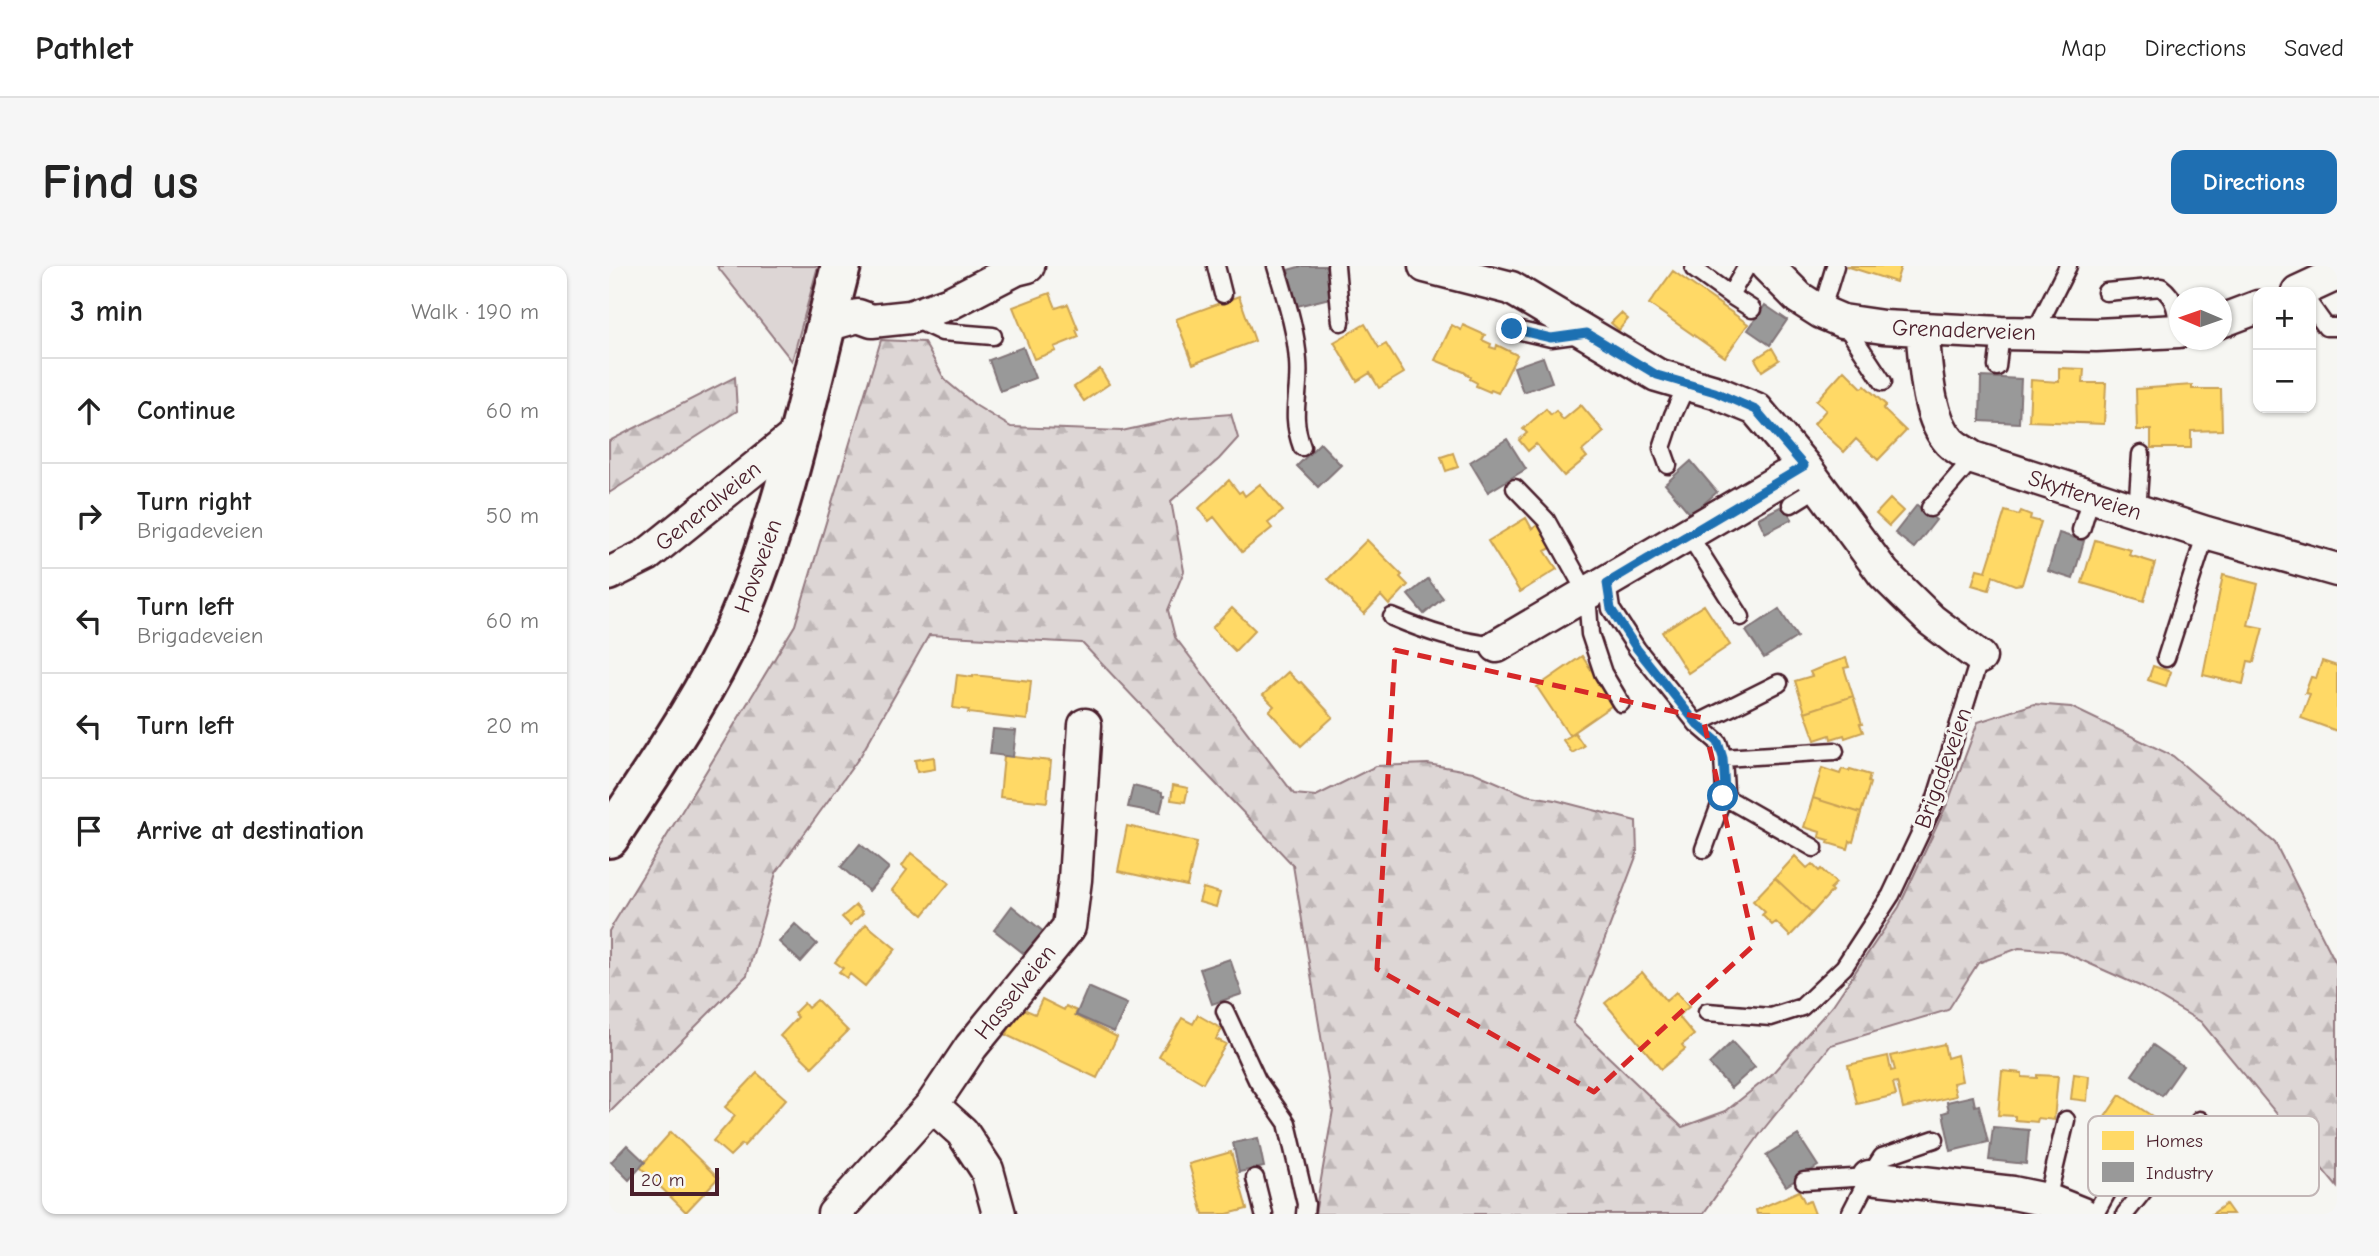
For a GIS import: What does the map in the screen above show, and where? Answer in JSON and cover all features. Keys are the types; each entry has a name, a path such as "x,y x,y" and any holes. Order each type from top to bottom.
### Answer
{"street":[{"name":"Hovsveien","path":"609,838 700,698 735,628 772,534 801,431 841,266"},
{"path":"826,325 858,316 872,321 910,317 950,303 1016,269 1028,266"},
{"name":"Brigadeveien","path":"1425,266 1511,288 1657,375 1715,392 1756,410 1812,476 1884,574 1931,621 1980,657"},
{"name":"Grenaderveien","path":"1767,266 1799,298 1832,316 1883,327 2034,334 2169,332"},
{"path":"2310,287 2337,274"},
{"path":"2232,317 2253,309"},
{"name":"Skytterveien","path":"1922,329 1934,414 1950,442 1973,458 2137,512 2337,570"},
{"name":"Generalveien","path":"609,573 647,555 801,431"},
{"path":"1497,646 1689,535 1812,476"},
{"name":"Hasselveien","path":"834,1214 932,1105 971,1047 1069,927 1075,880 1085,725"},
{"path":"932,1105 962,1132 987,1170 999,1214"},
{"path":"1868,1177 2013,1193 2047,1200 2082,1214"}],"lane":[{"path":"1216,266 1223,294"},
{"path":"1276,266 1299,362 1294,407 1296,431 1302,447"},
{"path":"1336,266 1341,322"},
{"path":"1730,295 1747,266"},
{"path":"1835,266 1832,316 1883,382"},
{"path":"2034,334 2068,266"},
{"path":"1693,270 1752,309"},
{"path":"2106,292 2161,286 2169,293"},
{"path":"2316,313 2326,327 2337,327"},
{"path":"910,317 942,331 993,336"},
{"path":"1512,329 1551,338 1587,333"},
{"path":"1997,367 2001,333"},
{"path":"1668,465 1662,448 1672,415 1687,384"},
{"path":"2137,512 2141,454"},
{"path":"1930,508 1973,458"},
{"path":"1791,504 1812,476"},
{"path":"1515,488 1546,520 1597,588 1637,649 1697,724 1718,742 1723,758 1725,791 1704,849"},
{"path":"2081,530 2091,497"},
{"path":"2166,658 2206,533"},
{"path":"1689,535 1741,617"},
{"path":"1597,588 1590,634 1603,673 1621,703"},
{"path":"1392,617 1438,636 1497,646"},
{"name":"Brigadeveien","path":"1707,1012 1771,1017 1781,1014 1802,1007 1844,967 1891,895 1934,804 1980,657"},
{"path":"1697,724 1779,683"},
{"path":"1723,758 1835,751"},
{"path":"1723,796 1814,848"},
{"path":"1225,1011 1257,1080 1287,1123 1306,1204 1305,1214"},
{"path":"2047,1200 2066,1119"},
{"path":"1850,1214 1868,1177 1882,1157 1935,1139"},
{"path":"1804,1181 1868,1177"},
{"path":"1255,1178 1264,1214"},
{"path":"2095,1214 2105,1196"},
{"path":"2125,1214 2139,1196"}],"highlighted area":[{"path":"1395,650 1703,718 1754,945 1594,1092 1377,969"}],"green space":[{"path":"717,266 818,266 792,361"},
{"path":"881,340 924,342 945,380 975,405 1011,427 1122,431 1180,418 1231,414 1238,438 1219,459 1171,501 1184,571 1168,610 1175,637 1294,794 1316,796 1376,766 1428,764 1473,772 1526,795 1636,821 1637,854 1573,1023 1682,1127 1726,1111 1771,1075 1833,1005 1899,907 1948,802 1978,722 2034,704 2071,707 2173,756 2275,843 2337,965 2337,1187 2319,1165 2319,1116 2278,1116 2201,1022 2142,987 2061,951 2019,948 1978,963 1948,1010 1831,1045 1763,1130 1703,1214 1315,1214 1333,1110 1293,865 1082,643 929,635 861,755 776,873 747,975 609,1113 609,931 795,625"},
{"path":"735,377 737,411 609,493 609,441"}],"building: Homes":[{"path":"1846,266 1901,266 1896,282"},
{"path":"1673,271 1748,324 1725,357 1649,304"},
{"path":"1050,293 1056,308 1068,304 1079,337 1054,347 1056,351 1034,359 1013,307"},
{"path":"1239,296 1255,341 1193,364 1176,319"},
{"path":"1621,313 1628,319 1619,330 1611,323"},
{"path":"1365,324 1379,348 1386,344 1404,373 1379,388 1370,373 1357,381 1334,342"},
{"path":"1452,325 1461,330 1463,325 1485,335 1482,340 1491,344 1490,347 1496,349 1497,345 1517,355 1498,393 1476,386 1477,383 1464,372 1435,360"},
{"path":"1772,348 1779,360 1762,371 1755,359"},
{"path":"2059,368 2084,369 2083,383 2106,383 2104,424 2029,421 2031,380 2059,382"},
{"path":"1100,369 1109,384 1084,401 1074,387"},
{"path":"1844,370 1862,388 1865,386 1886,405 1883,409 1906,431 1878,460 1856,439 1844,452 1814,424 1826,410 1816,401"},
{"path":"2192,385 2192,389 2221,389 2222,430 2191,431 2191,448 2151,448 2151,430 2137,430 2136,389"},
{"path":"1581,405 1604,432 1582,451 1587,457 1564,476 1536,444 1528,451 1519,440 1527,433 1523,429 1546,409 1551,415 1556,411 1563,420"},
{"path":"1453,453 1458,467 1446,471 1441,457"},
{"path":"1229,480 1239,493 1242,491 1245,496 1260,484 1283,511 1268,523 1272,528 1242,552 1214,517 1209,521 1199,508"},
{"path":"1890,499 1903,511 1889,526 1876,514"},
{"path":"2005,511 2019,515 2021,511 2031,515 2030,519 2041,522 2022,584 2015,585 1993,576 1989,590 1972,585 1977,569 1986,571"},
{"path":"1526,518 1532,529 1539,524 1553,547 1545,551 1557,569 1520,592 1488,541"},
{"path":"1367,540 1402,575 1400,577 1408,585 1389,605 1381,596 1364,614 1328,579"},
{"path":"2095,540 2131,550 2129,555 2155,563 2144,601 2082,583"},
{"path":"2223,575 2258,584 2248,625 2263,628 2254,662 2248,661 2243,684 2203,675"},
{"path":"1704,605 1730,645 1688,673 1662,632"},
{"path":"1232,608 1255,630 1235,651 1212,628"},
{"path":"1582,656 1614,704 1569,735 1537,687"},
{"path":"1846,658 1849,667 1844,668 1853,696 1805,712 1795,681 1812,676 1810,672 1822,666"},
{"path":"2322,661 2337,666 2337,731 2301,718 2310,694 2305,693 2311,677 2316,678"},
{"path":"2153,666 2171,672 2166,686 2148,680"},
{"path":"1288,672 1301,682 1333,717 1301,746 1269,711 1274,706 1263,695"},
{"path":"957,675 1031,681 1027,720 968,713 969,710 953,708"},
{"path":"1853,696 1863,732 1845,738 1844,735 1831,739 1830,735 1815,740 1805,712"},
{"path":"1575,733 1584,746 1572,753 1563,740"},
{"path":"1004,756 1051,761 1047,802 1000,797"},
{"path":"934,757 935,769 917,772 915,760"},
{"path":"1822,768 1840,774 1842,769 1850,769 1870,775 1861,813 1813,798"},
{"path":"1173,785 1188,788 1185,802 1171,800"},
{"path":"1813,798 1861,813 1853,842 1850,841 1848,849 1828,843 1829,840 1819,837 1820,832 1804,827"},
{"path":"1127,826 1197,842 1187,886 1118,871"},
{"path":"911,853 949,883 923,915 892,890 907,870 902,866"},
{"path":"1795,856 1807,868 1812,864 1819,871 1821,869 1836,883 1812,913 1775,878"},
{"path":"1775,878 1812,913 1790,936 1776,922 1772,925 1762,915 1765,912 1753,901"},
{"path":"1203,888 1220,893 1216,907 1199,902"},
{"path":"856,905 863,913 850,925 842,917"},
{"path":"866,924 896,949 865,986 850,974 847,978 839,972 843,968 835,962"},
{"path":"1642,972 1666,1001 1676,992 1689,1007 1678,1016 1694,1035 1682,1045 1685,1049 1661,1069 1605,1003"},
{"path":"1042,999 1064,1010 1066,1006 1077,1011 1075,1015 1117,1037 1097,1078 1006,1035 1019,1007 1035,1014"},
{"path":"817,1000 848,1031 812,1067 780,1036 798,1017 794,1013 804,1003 808,1008"},
{"path":"1198,1015 1222,1029 1216,1039 1226,1044 1203,1083 1159,1057 1182,1018 1193,1024"},
{"path":"1944,1044 1947,1058 1957,1055 1962,1081 1953,1083 1956,1096 1903,1108 1897,1082 1893,1083 1896,1095 1857,1104 1848,1065 1888,1056 1891,1071 1895,1070 1891,1056"},
{"path":"2002,1071 2022,1073 2022,1077 2058,1076 2054,1120 2038,1118 2037,1122 1998,1115"},
{"path":"757,1073 786,1099 744,1146 742,1144 730,1156 713,1141 735,1116 725,1107"},
{"path":"2074,1074 2089,1076 2087,1101 2071,1099"},
{"path":"2120,1095 2152,1116 2106,1116"},
{"path":"671,1132 718,1178 686,1212 640,1167"},
{"path":"1231,1152 1247,1209 1227,1214 1203,1214 1189,1164"},
{"path":"1799,1191 1805,1203 1810,1201 1815,1214 1757,1214 1756,1210"},
{"path":"2226,1204 2233,1214 2212,1214"}],"building: Industry":[{"path":"1302,266 1326,266 1334,297 1297,306 1288,270"},
{"path":"1765,305 1787,320 1770,345 1748,330"},
{"path":"1023,347 1035,378 1000,391 989,360"},
{"path":"1543,357 1552,382 1523,392 1514,367"},
{"path":"1981,377 2021,379 2019,423 1980,421"},
{"path":"1507,439 1526,469 1488,492 1470,462"},
{"path":"1320,443 1341,465 1318,487 1297,466"},
{"path":"1691,461 1717,492 1691,515 1665,484"},
{"path":"1784,505 1792,519 1765,533 1758,518"},
{"path":"1917,505 1936,520 1914,548 1895,533"},
{"path":"2059,533 2084,541 2073,579 2048,571"},
{"path":"1428,579 1443,598 1424,614 1408,595"},
{"path":"1779,609 1797,637 1764,658 1746,631"},
{"path":"993,729 1016,731 1013,757 990,754"},
{"path":"1133,786 1162,793 1164,796 1160,813 1128,807"},
{"path":"860,844 889,868 869,891 841,867"},
{"path":"1012,906 1045,933 1027,956 994,930"},
{"path":"795,924 817,944 801,962 779,942"},
{"path":"1230,959 1242,994 1212,1004 1200,969"},
{"path":"1088,987 1127,1004 1114,1032 1076,1015"},
{"path":"1732,1042 1755,1067 1731,1088 1709,1064"},
{"path":"2153,1045 2183,1066 2162,1096 2132,1075"},
{"path":"1973,1096 1975,1106 1979,1105 1988,1142 1951,1151 1943,1113 1949,1111 1947,1102"},
{"path":"1993,1127 2029,1130 2026,1164 1989,1160"},
{"path":"1798,1135 1818,1166 1786,1186 1766,1155"},
{"path":"1258,1138 1264,1167 1239,1172 1233,1143"},
{"path":"627,1145 645,1162 629,1180 611,1162"}],"route":[{"path":"1512,329 1551,338 1587,333 1657,375 1715,392 1756,410 1804,466 1607,583 1611,609 1637,649 1697,724 1718,742 1723,758 1723,796"}]}
